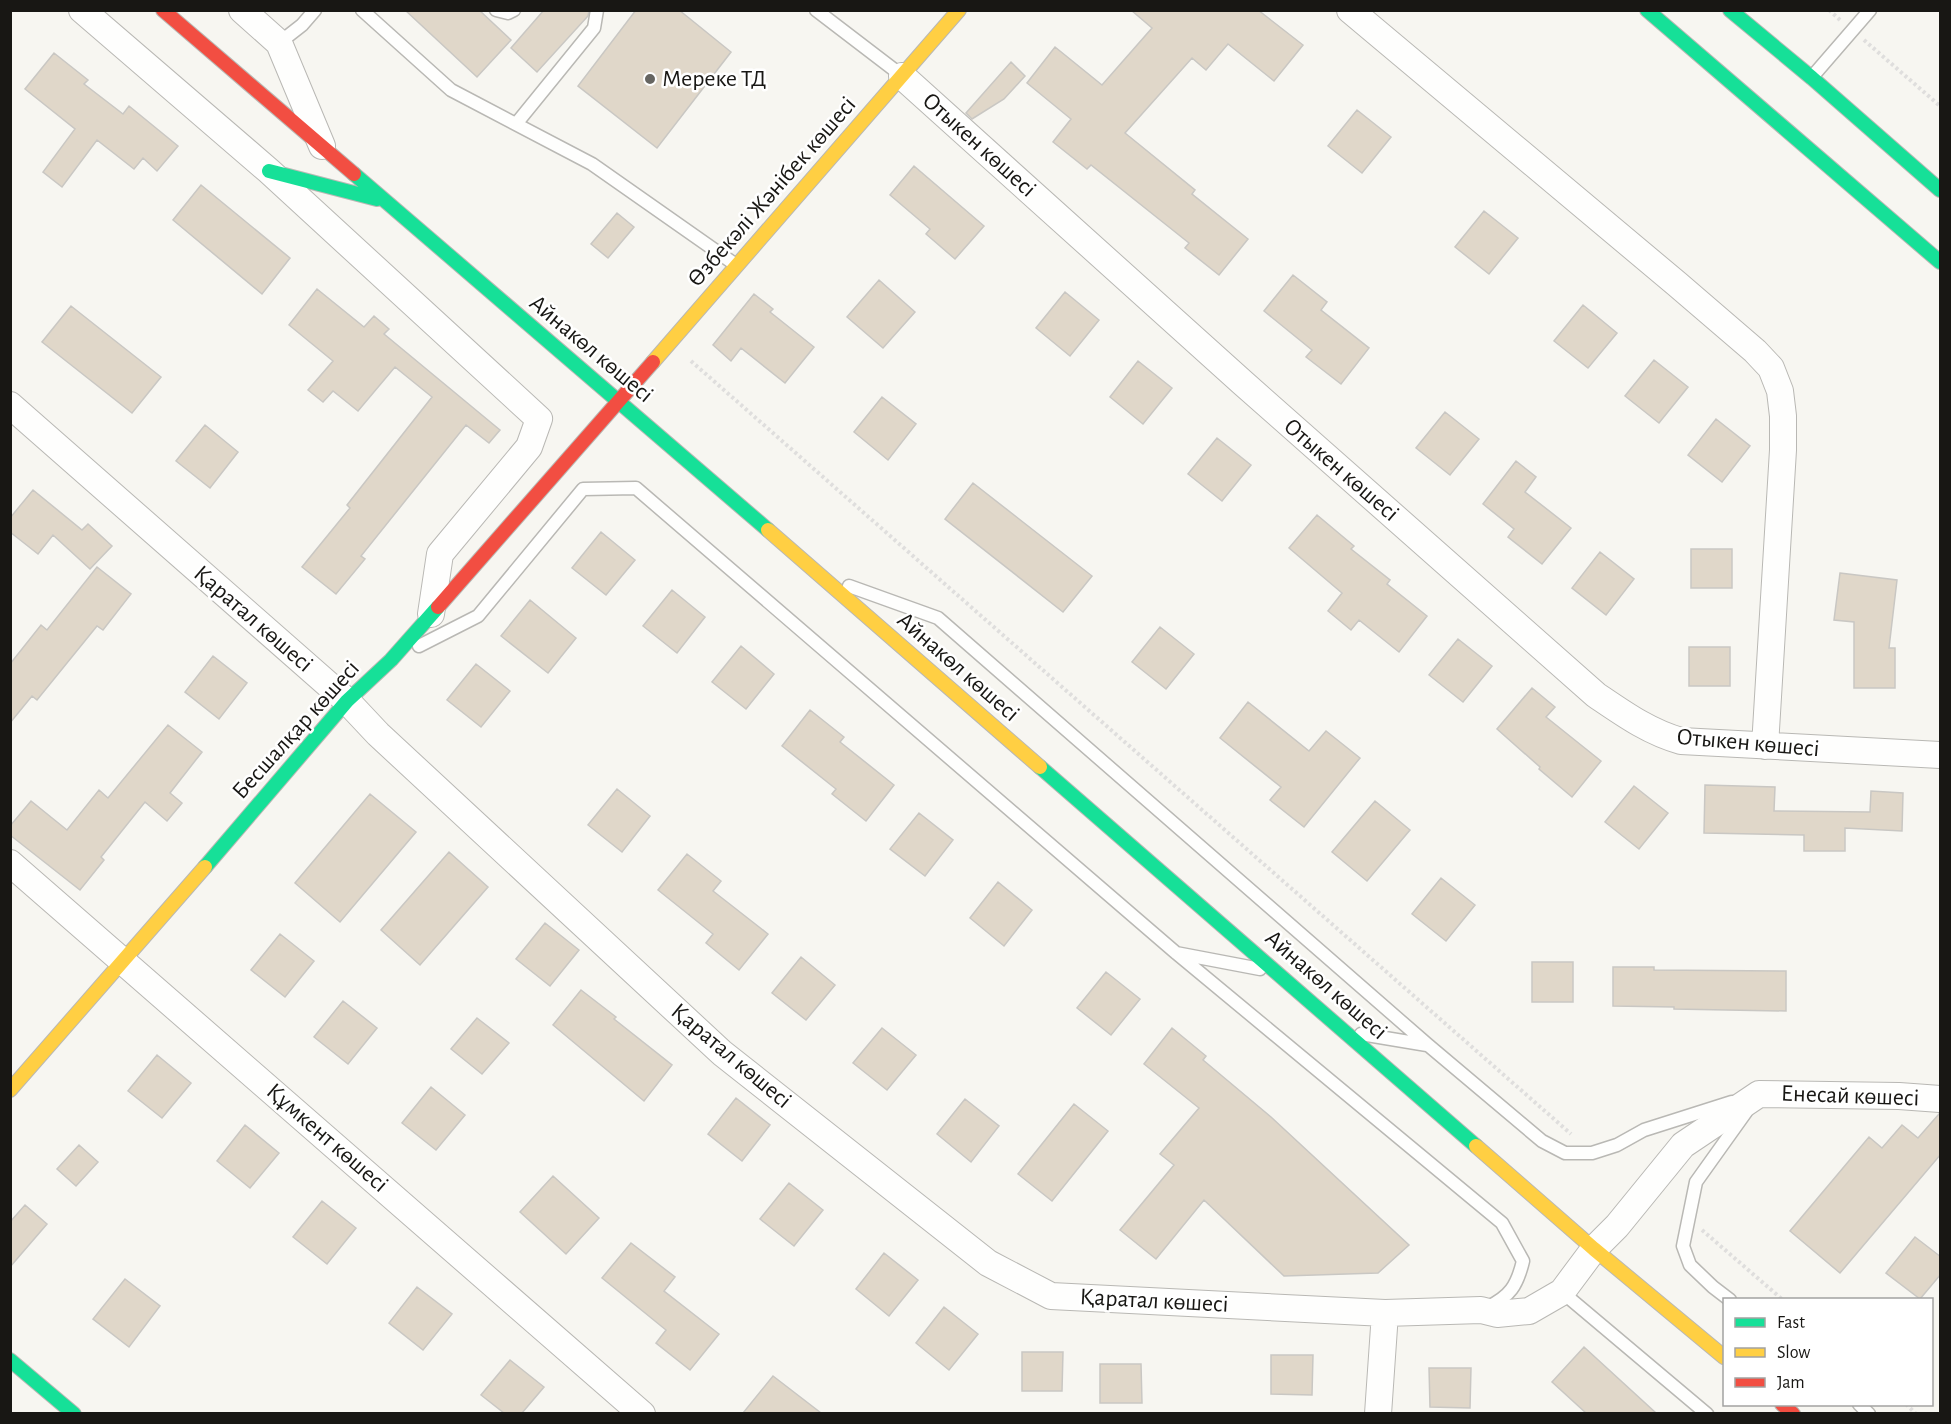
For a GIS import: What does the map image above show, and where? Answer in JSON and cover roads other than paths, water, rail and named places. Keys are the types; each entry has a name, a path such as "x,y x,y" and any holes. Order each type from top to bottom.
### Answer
{"main road":[{"name":"Айнакөл көшесі","path":"163,10 617,402 699,470 1594,1249 1723,1355"},
{"name":"Өзбекәлі Жәнібек көшесі","path":"617,402 959,10"},
{"path":"1647,10 1941,262"},
{"path":"1730,10 1941,190"},
{"path":"269,171 384,201"},
{"name":"Бесшалқар көшесі","path":"10,1090 124,962 347,701 391,660 617,402"},
{"path":"10,1360 74,1413"}],"street":[{"path":"82,10 269,171 539,419 529,447 440,554 431,614"},
{"path":"242,10 279,43 324,149"},
{"path":"1350,10 1668,276 1755,351 1771,368 1780,391 1783,450 1765,746"},
{"name":"Отыкен көшесі","path":"902,76 1243,383 1596,695 1640,725 1681,741 1941,755"},
{"name":"Қаратал көшесі","path":"10,405 347,701 378,734 722,1053 988,1263 1051,1296 1385,1312 1481,1310 1497,1314 1529,1311 1562,1292 1594,1249 1617,1226 1683,1145 1759,1094"},
{"name":"Құмкент көшесі","path":"10,863 642,1413"},
{"name":"Енесай көшесі","path":"1759,1094 1899,1096 1941,1099"},
{"path":"1378,1413 1385,1312"}],"lane":[{"path":"279,43 302,25 315,10"},
{"path":"362,10 451,90 592,164 737,266"},
{"path":"496,10 508,14 514,10"},
{"path":"516,124 594,28 597,10"},
{"name":"Отыкен көшесі","path":"816,10 902,76"},
{"path":"1812,78 1870,10"},
{"path":"391,660 478,616 583,489 636,488 1175,952 1502,1223 1523,1262 1518,1281 1504,1299 1481,1310"},
{"path":"815,573 938,618 1428,1046 1542,1141 1565,1153 1592,1153 1617,1145 1644,1130 1759,1094"},
{"path":"1175,952 1276,972"},
{"path":"1345,1032 1428,1046"},
{"path":"1723,1300 1690,1265 1683,1246 1696,1182 1759,1094"},
{"path":"1713,1287 1729,1298"},
{"path":"1562,1292 1707,1413"}],"place":[{"name":"Мереке ТД","path":"650,79"}]}
